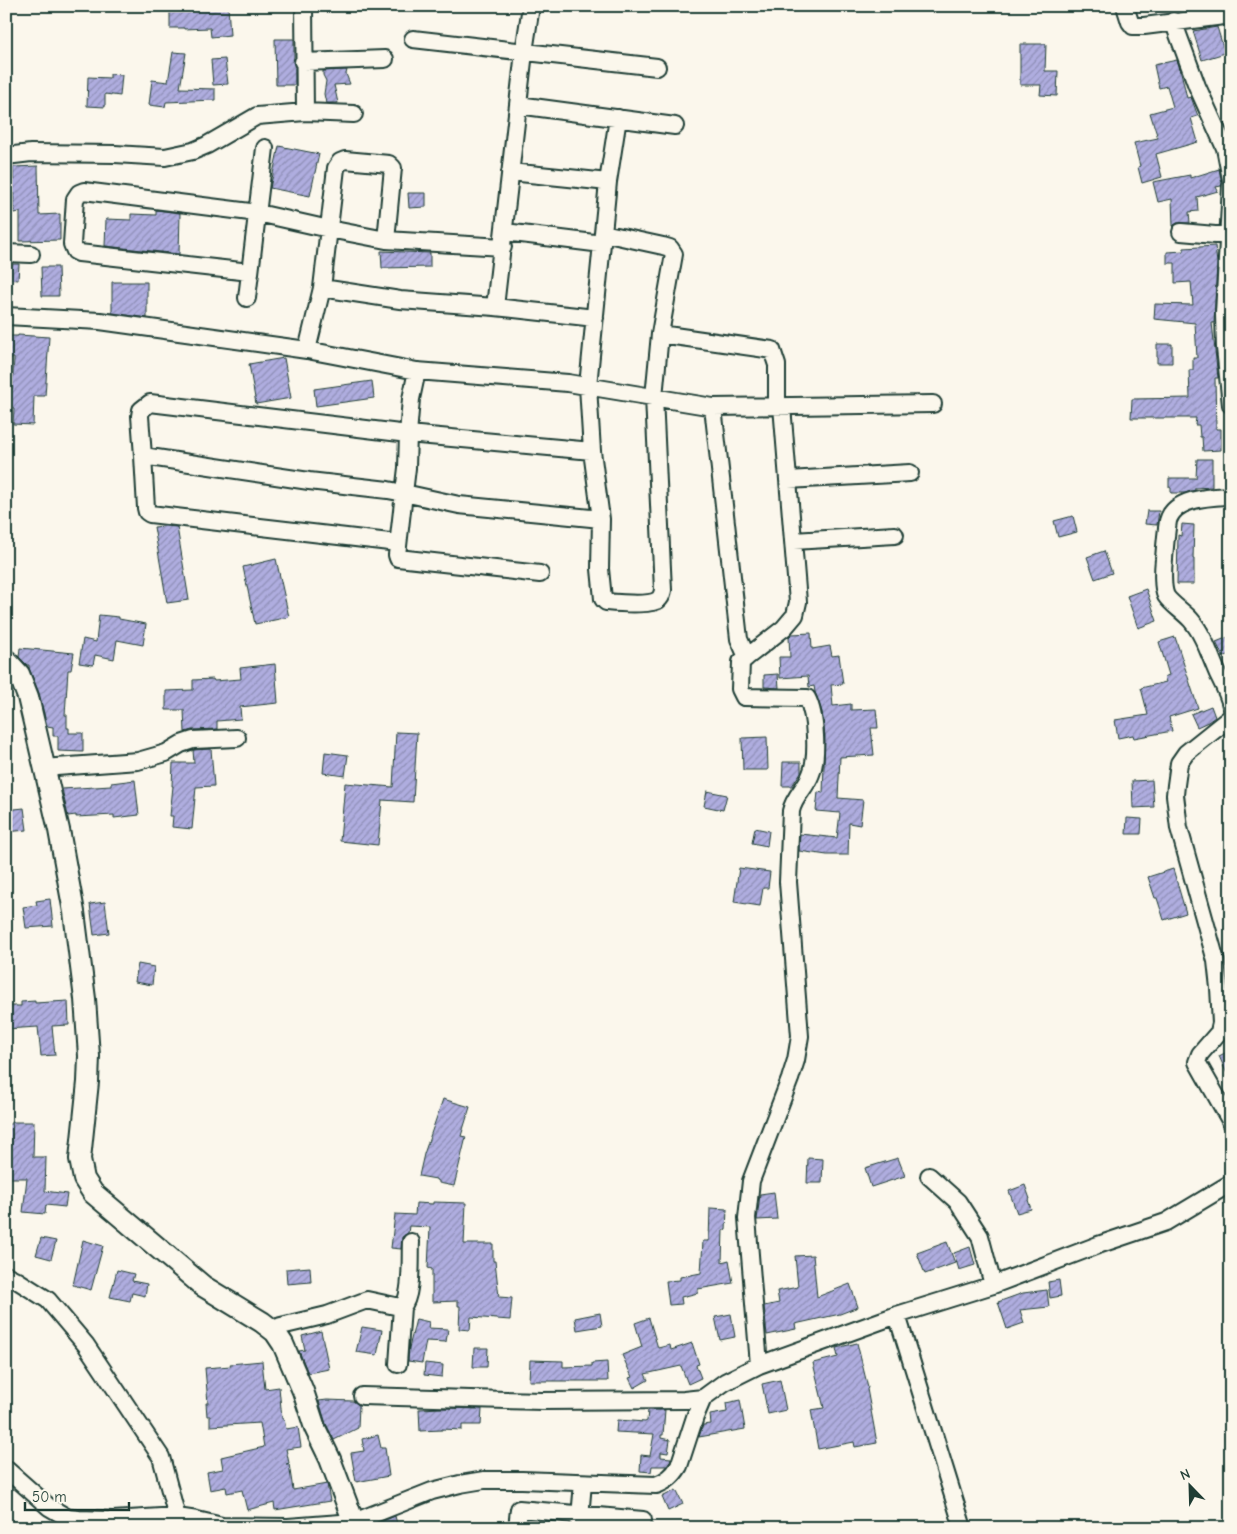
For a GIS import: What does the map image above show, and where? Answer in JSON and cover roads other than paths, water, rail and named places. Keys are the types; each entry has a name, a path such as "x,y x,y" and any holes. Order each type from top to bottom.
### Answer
{"street":[{"path":"304,6 304,112"},
{"path":"495,307 530,6"},
{"path":"1125,6 1133,26 1224,16 1231,18"},
{"path":"1174,21 1184,54 1225,148 1231,179"},
{"path":"413,39 657,67"},
{"path":"303,62 385,59"},
{"path":"518,105 675,126"},
{"path":"6,156 31,153 115,154 165,157 207,145 257,116 304,112 354,114"},
{"path":"250,272 78,253 72,244 75,199 79,193 84,191 258,213 386,240 603,238 670,248 674,254 660,334 654,396 663,590 662,596 656,601 606,602 603,599 600,569 600,519 592,451 588,386 603,238 608,182 618,118"},
{"path":"247,298 265,148"},
{"path":"307,350 322,288 338,164 345,160 389,164 393,168 386,240"},
{"path":"510,172 608,182"},
{"path":"1231,186 1224,314 1225,348 1231,405"},
{"path":"1181,232 1215,235 1228,234"},
{"path":"6,253 31,254"},
{"path":"322,288 400,300 495,307 595,318"},
{"path":"6,316 100,321 307,350 417,371 568,383 714,407 933,404"},
{"path":"660,334 772,350 777,365 798,602 795,615 784,628 741,662 740,689 744,697 807,698 815,730 814,765 811,775 792,803 791,811 788,882 800,1036 796,1060 790,1079 751,1182 747,1218 759,1365"},
{"path":"417,371 411,398 407,468 398,558 540,574"},
{"path":"398,543 150,514 146,508 141,410 150,404 408,434 592,451"},
{"path":"714,407 739,639 747,657"},
{"path":"143,456 309,481 388,490 459,505 600,519"},
{"path":"788,480 910,473"},
{"path":"1231,494 1228,496 1192,500 1174,512 1169,519 1164,578 1167,598 1190,619 1202,638 1231,706"},
{"path":"793,541 895,535"},
{"path":"6,660 19,674 24,684 68,878 85,1000 89,1056 80,1159 84,1178 93,1193 185,1272 203,1286 275,1332 286,1349 304,1391 315,1428 330,1459 355,1525"},
{"path":"1231,717 1186,753 1179,763 1175,796 1179,828 1216,961 1219,988 1221,1023 1219,1032 1200,1054 1197,1062 1231,1122"},
{"path":"43,768 138,761 166,754 181,744 194,740 237,738"},
{"path":"929,1176 958,1202 980,1236 993,1285"},
{"path":"362,1396 542,1402 684,1400 703,1398 726,1382 759,1365 897,1315 993,1285 1098,1245 1166,1222 1231,1182"},
{"path":"398,1364 402,1307 406,1301 409,1286 411,1242"},
{"path":"6,1275 48,1300 86,1345 161,1456 177,1517"},
{"path":"275,1332 275,1329 281,1326 327,1315 367,1300 402,1307"},
{"path":"897,1315 963,1528"},
{"path":"6,1469 58,1514 68,1518 114,1524 161,1517 177,1517 196,1524 222,1526 355,1525 432,1491 476,1481 522,1480 656,1485 667,1481 679,1466 694,1417 703,1398"},
{"path":"580,1521 583,1483"},
{"path":"517,1528 519,1509 580,1521 643,1520 642,1528"}]}
